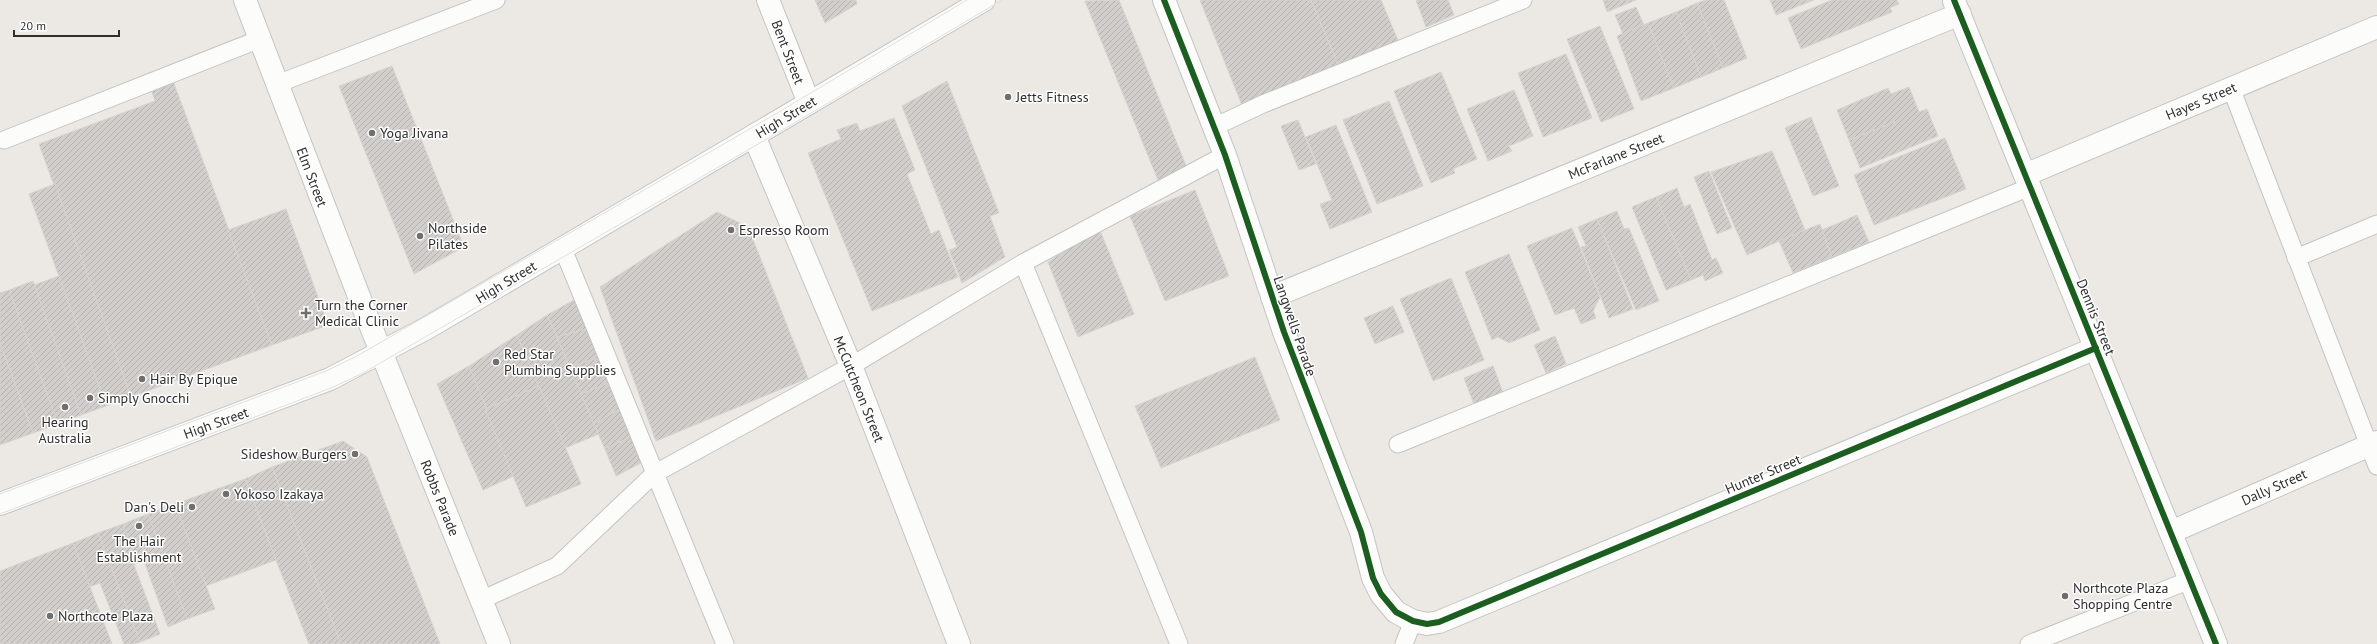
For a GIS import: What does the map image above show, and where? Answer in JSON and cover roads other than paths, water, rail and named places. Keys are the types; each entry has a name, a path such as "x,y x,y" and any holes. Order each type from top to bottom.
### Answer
{"street":[{"name":"Elm Street","path":"245,0 381,353"},
{"name":"Bent Street","path":"768,0 809,103"},
{"name":"High Street","path":"0,504 286,397 330,379 381,353 427,328 984,0"},
{"name":"Langwells Parade","path":"1164,0 1225,155 1272,297 1306,392 1361,532 1373,578 1389,606 1413,621 1427,624 1439,622"},
{"name":"Dennis Street","path":"1957,7 2216,644"},
{"name":"McFarlane Street","path":"1272,297 1957,7"},
{"name":"Hayes Street","path":"2027,181 2231,88 2377,27"},
{"name":"McCutcheon Street","path":"754,136 851,366 959,644"},
{"name":"Hunter Street","path":"1439,622 2096,348"},
{"name":"Robbs Parade","path":"381,353 499,644"},
{"name":"Dally Street","path":"2171,532 2373,444"}],"lane":[{"path":"277,84 496,0"},
{"path":"1214,127 1263,104 1523,0"},
{"path":"4,140 260,39"},
{"path":"2231,88 2296,258 2373,444 2377,466"},
{"path":"481,600 557,566 654,474 851,366 1023,263 1225,155"},
{"path":"1398,444 2027,181"},
{"path":"2296,258 2377,224"},
{"path":"563,248 654,474 725,644"},
{"path":"1023,263 1179,644"},
{"path":"2029,644 2190,580"},
{"path":"1404,644 1413,621"}],"tram line":[{"path":"0,494 326,371 357,356 772,116 967,0"},
{"path":"0,514 331,388 363,373 791,125 1002,0"}],"place":[{"name":"Jetts Fitness","path":"1008,97"},
{"name":"Yoga Jivana","path":"372,133"},
{"name":"Espresso Room","path":"731,230"},
{"name":"Northside Pilates","path":"420,236"},
{"name":"Turn the Corner Medical Clinic","path":"306,313"},
{"name":"Red Star Plumbing Supplies","path":"496,362"},
{"name":"Hair By Epique","path":"142,379"},
{"name":"Simply Gnocchi","path":"90,398"},
{"name":"Hearing Australia","path":"65,407"},
{"name":"Sideshow Burgers","path":"355,454"},
{"name":"Yokoso Izakaya","path":"226,494"},
{"name":"Dan's Deli","path":"192,507"},
{"name":"The Hair Establishment","path":"139,526"},
{"name":"Northcote Plaza Shopping Centre","path":"2065,596"},
{"name":"Northcote Plaza","path":"50,616"}]}
